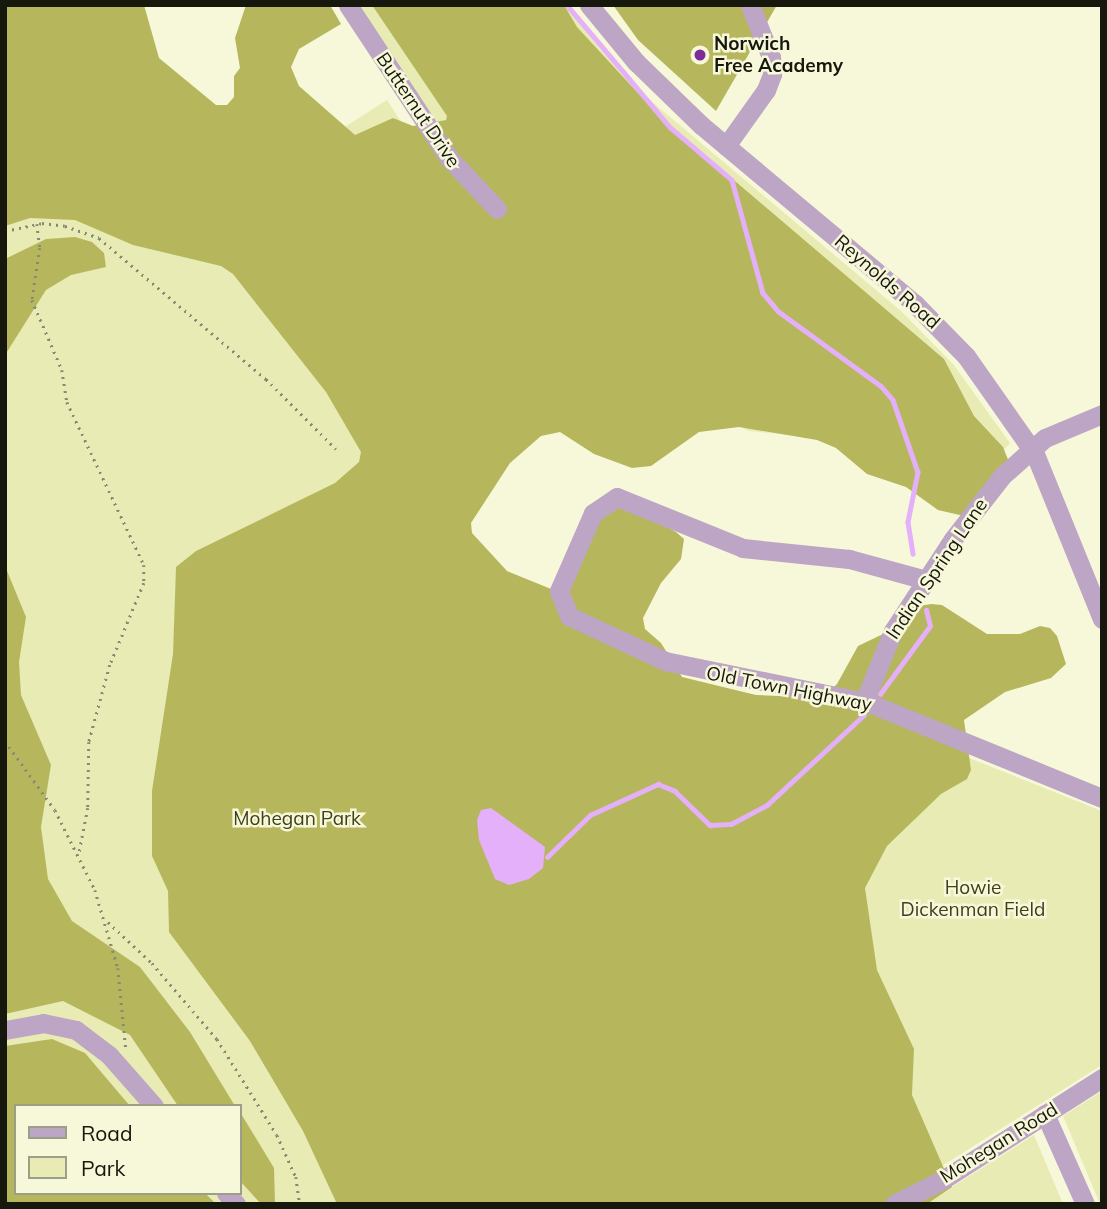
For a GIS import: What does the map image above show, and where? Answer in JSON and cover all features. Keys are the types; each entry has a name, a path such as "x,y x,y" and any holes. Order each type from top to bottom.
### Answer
{"street":[{"name":"Butternut Drive","path":"348,5 449,158 497,209"},
{"name":"Reynolds Road","path":"589,5 636,62 726,146 935,323 1000,399 1031,448 1102,620"},
{"path":"726,146 766,90 772,74 771,57 750,5"},
{"name":"Indian Spring Lane","path":"864,702 884,647 926,580 1002,476 1031,448 1102,414"},
{"name":"Old Town Highway","path":"926,580 849,559 743,548 617,498 593,513 562,578 560,603 574,618 675,665 864,702 1102,798"},
{"path":"5,1030 43,1023 67,1027 91,1040 126,1073 151,1104"},
{"name":"Mohegan Road","path":"894,1204 944,1179 1102,1078"},
{"path":"1045,1114 1085,1204"}],"path":[{"path":"37,224 40,248 32,300 62,370 67,402 144,565 144,583 116,646 89,743 88,808 79,854"},
{"path":"5,231 37,224 65,226 99,238 237,354 336,449"},
{"path":"5,741 36,779 79,854 106,921 118,968 126,1073"},
{"path":"106,921 152,963 217,1039 282,1144 296,1177 300,1204"}],"green space":[{"name":"Mohegan Park","path":"5,5 221,206 387,100 468,226 478,189 359,5 567,5 601,50 651,101 901,311 953,364 1010,443 973,484 832,439 749,431 644,378 559,368 444,567 670,678 884,724 1102,811 1102,1065 942,1166 952,1187 1034,1135 1063,1204 5,1204"},
{"name":"Mohegan Park","path":"5,5 144,5 159,58 216,105 227,105 234,97 234,76 240,68 235,38 246,5 330,5 341,24 299,49 291,67 299,86 355,135 393,118 413,126 446,120 447,116 372,5 564,5 577,27 661,118 944,359 974,416 1003,447 1011,467 977,519 938,510 906,487 867,474 836,448 817,440 739,427 699,432 651,466 632,468 594,454 560,432 541,436 510,463 471,523 472,533 507,571 556,591 608,506 639,512 676,532 684,539 681,559 661,583 643,618 645,629 661,643 682,677 756,695 822,698 837,684 858,646 906,623 919,606 942,605 987,634 1020,634 1040,626 1050,628 1057,636 1066,664 1051,678 1005,692 964,720 971,770 967,779 941,794 887,846 865,888 877,970 914,1049 912,1095 952,1187 927,1204 337,1204 303,1131 250,1041 169,932 168,891 152,856 152,791 173,654 176,567 196,551 335,483 359,462 361,452 326,392 233,274 221,266 133,245 75,220 30,218 5,226"},
{"name":"Norwich Free Academy","path":"613,5 777,5 716,111 638,40"},
{"path":"75,237 92,242 104,253 106,267 71,275 46,290 5,355 5,259 46,239"},
{"path":"5,566 26,617 19,662 21,695 51,765 41,827 48,879 72,921 140,967 190,1032 234,1104 177,1104 130,1035 63,1001 5,1014"},
{"path":"52,1039 85,1053 128,1104 14,1104 14,1195 207,1195 216,1204 5,1204 5,1046"},
{"path":"1102,1091 1102,1204 1100,1204 1063,1116"},
{"path":"242,1115 274,1168 275,1204 261,1204 242,1183"}],"shaded area":[{"path":"491,808 545,847 543,868 529,879 509,885 495,879 479,840 477,820 481,810"}],"waterway":[{"path":"567,5 671,128 732,180 763,293 778,311 881,386 893,400 918,472 908,522 913,554"},
{"path":"880,694 930,626 926,610"},
{"path":"547,857 590,815 658,784 675,791 710,825 731,824 767,805 864,715"}],"place":[{"name":"Norwich Free Academy","path":"700,55"}],"park label":[{"name":"Howie Dickenman Field","path":"973,899"}]}
